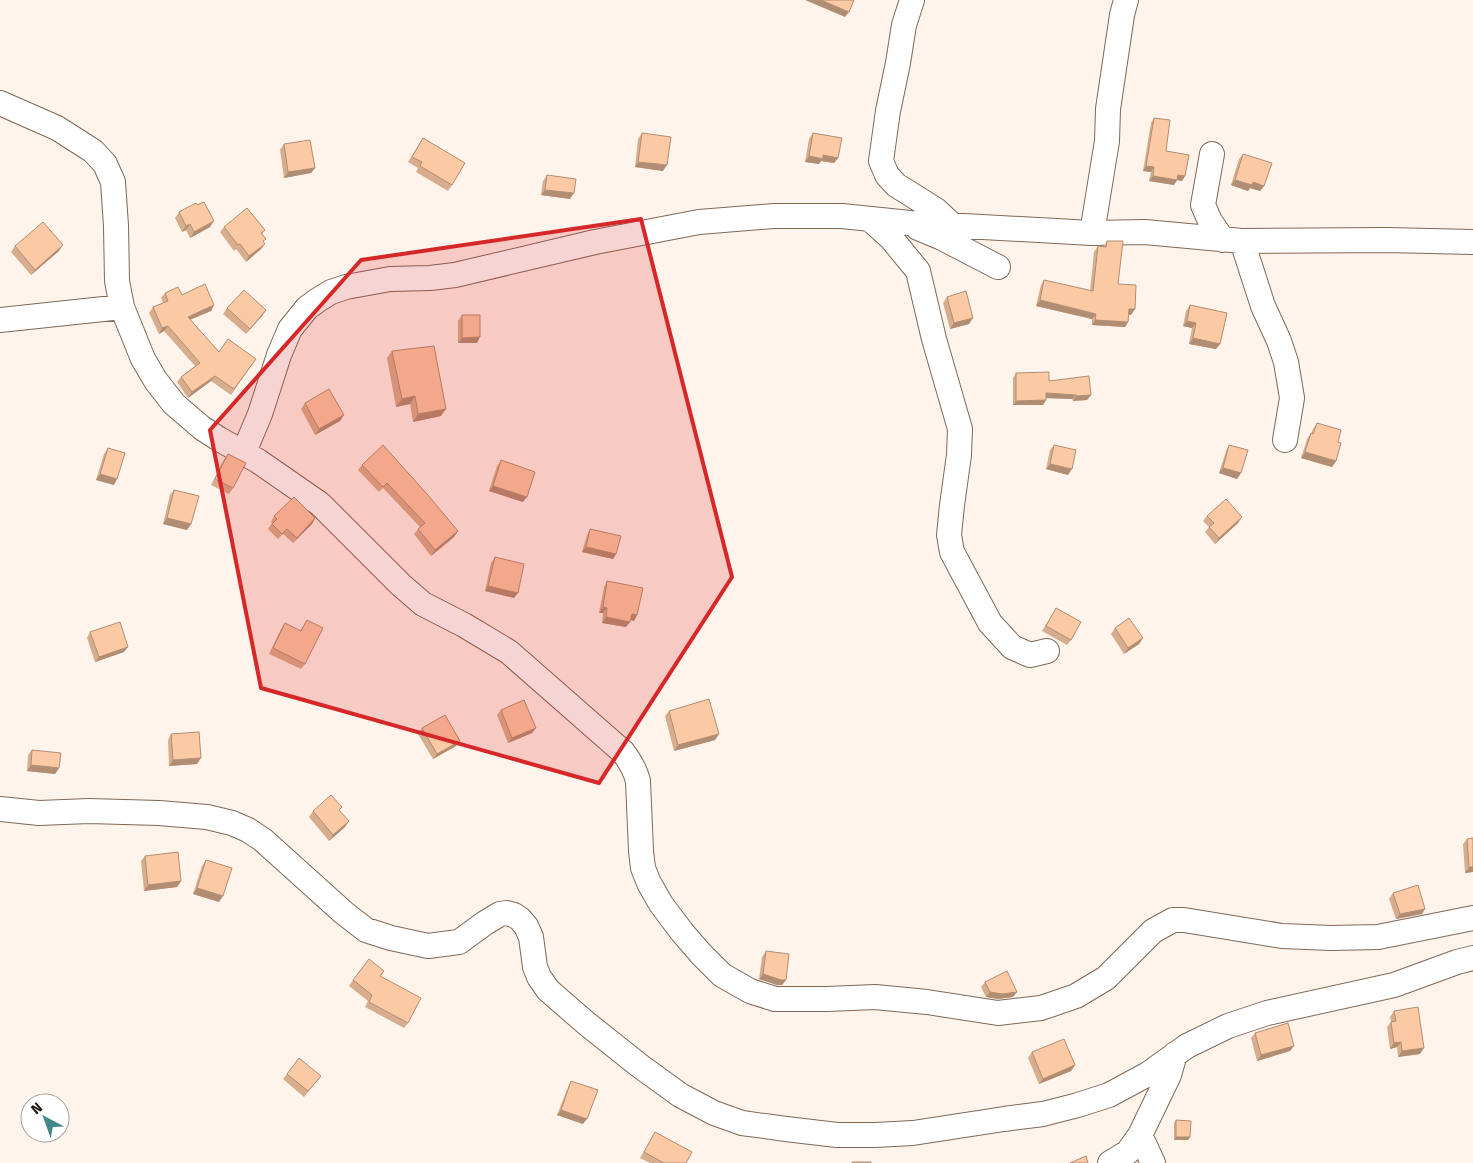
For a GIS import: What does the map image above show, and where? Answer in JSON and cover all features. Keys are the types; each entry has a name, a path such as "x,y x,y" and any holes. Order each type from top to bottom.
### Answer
{"street":[{"path":"912,0 904,25 881,161 887,175 896,185 936,210 952,225"},
{"path":"1092,233 1107,141 1108,110 1122,15 1126,0"},
{"path":"0,103 57,128 93,150 105,164 113,182 117,281 122,307 142,359 174,404 202,428 244,452 320,504 401,585 423,604 464,625 509,652 623,752 631,761 638,781 641,851 648,883 661,904 701,954 722,975 750,991 775,999 876,997 927,1002 998,1013 1041,1008 1076,996 1106,978 1152,931 1173,920 1184,920 1282,936 1331,938 1378,936 1473,918"},
{"path":"1212,154 1203,206 1210,221 1232,240 1279,340 1286,362 1292,398 1285,440"},
{"path":"244,452 260,414 279,354 290,329 307,308 332,292 346,287 390,279 455,275 595,242 699,222 774,216 842,216 910,223 1092,233 1145,232 1232,240 1473,242"},
{"path":"870,219 891,238 918,271 934,339 960,429 959,456 949,534 952,552 990,623 1012,647 1030,655 1047,651"},
{"path":"910,223 998,267"},
{"path":"0,320 122,307"},
{"path":"0,809 39,812 159,813 207,817 232,823 248,830 263,840 344,914 366,930 428,946 460,942 500,914 514,915 526,926 530,936 535,967 548,990 609,1042 680,1095 714,1113 742,1123 837,1135 913,1133 1043,1114 1078,1105 1109,1095 1148,1074 1187,1046 1236,1024 1267,1014 1394,986 1457,962 1473,958"},
{"path":"1110,1163 1128,1152 1140,1135 1169,1075 1175,1054"},
{"path":"1140,1135 1153,1163"}],"highlighted area":[{"path":"641,219 732,577 599,783 261,688 210,430 361,260"}],"building":[{"path":"821,0 854,0 849,12"},
{"path":"1154,118 1170,120 1166,151 1189,155 1185,176 1178,175 1177,180 1153,176 1154,167 1146,166"},
{"path":"642,133 671,137 667,165 638,162"},
{"path":"813,133 842,138 838,158 823,155 823,159 809,156"},
{"path":"423,138 465,163 452,185 420,166 422,162 412,157"},
{"path":"310,140 315,168 288,172 284,144"},
{"path":"1243,154 1272,163 1264,186 1253,182 1252,185 1235,180"},
{"path":"547,175 576,179 574,193 545,190"},
{"path":"204,202 214,221 194,232 190,224 186,226 179,212 196,203 197,205"},
{"path":"247,208 265,230 261,233 266,239 263,241 265,244 249,256 224,227"},
{"path":"43,222 63,245 35,270 15,246"},
{"path":"1107,241 1123,241 1118,284 1136,285 1135,309 1129,309 1128,322 1095,320 1096,314 1040,300 1044,280 1093,291 1098,246 1106,247"},
{"path":"205,284 214,305 188,317 219,352 228,339 256,359 234,389 215,376 192,392 181,377 200,363 168,326 162,328 153,307 168,301 165,293 178,287 182,295"},
{"path":"244,290 266,310 250,329 227,308"},
{"path":"966,291 973,318 954,323 947,297"},
{"path":"1190,305 1227,313 1220,344 1193,338 1196,323 1187,321"},
{"path":"462,315 480,315 480,337 462,338"},
{"path":"434,346 446,409 418,414 415,396 402,399 392,351"},
{"path":"1049,372 1049,381 1089,376 1091,395 1076,396 1046,393 1046,400 1016,401 1016,373"},
{"path":"329,389 344,415 319,429 305,403"},
{"path":"1317,423 1341,430 1338,442 1341,443 1336,461 1305,452 1311,433 1313,434"},
{"path":"383,445 458,531 435,550 418,529 425,523 387,483 383,487 362,465"},
{"path":"1054,445 1076,450 1072,469 1050,464"},
{"path":"1229,445 1248,450 1241,473 1223,468"},
{"path":"108,448 125,453 117,479 100,474"},
{"path":"228,454 246,463 233,488 215,479"},
{"path":"501,460 535,472 527,497 493,486"},
{"path":"174,490 199,496 191,524 167,518"},
{"path":"294,497 315,518 297,538 287,529 282,534 272,524 277,519 274,516"},
{"path":"1226,499 1242,517 1219,538 1209,527 1214,523 1207,516"},
{"path":"590,529 621,536 616,554 586,547"},
{"path":"495,557 524,564 518,593 488,586"},
{"path":"607,581 643,588 637,615 632,614 630,622 606,617 607,608 603,607"},
{"path":"1056,608 1081,622 1071,640 1046,626"},
{"path":"1129,618 1143,638 1128,648 1115,628"},
{"path":"307,620 323,628 305,664 273,648 285,623 301,631"},
{"path":"120,622 128,647 99,657 90,632"},
{"path":"709,699 719,734 678,745 669,711"},
{"path":"524,700 536,728 512,738 501,710"},
{"path":"445,715 460,741 437,754 422,728"},
{"path":"199,732 201,758 173,760 171,734"},
{"path":"32,750 61,753 59,768 31,765"},
{"path":"331,795 342,807 339,810 349,821 333,835 313,811"},
{"path":"1473,838 1473,867 1469,867 1467,839"},
{"path":"178,852 181,881 148,885 145,856"},
{"path":"206,860 232,868 223,896 197,888"},
{"path":"1418,885 1425,909 1400,914 1393,893"},
{"path":"766,951 789,954 786,980 763,974"},
{"path":"369,959 384,971 380,976 421,998 408,1023 369,1002 372,995 353,980"},
{"path":"1007,971 1017,992 1002,994 990,992 985,982"},
{"path":"1418,1007 1424,1048 1402,1051 1401,1042 1394,1043 1391,1022 1396,1021 1394,1011"},
{"path":"1288,1023 1294,1046 1261,1055 1255,1033"},
{"path":"1064,1039 1075,1065 1043,1079 1032,1052"},
{"path":"299,1058 321,1076 308,1091 287,1074"},
{"path":"571,1081 598,1090 587,1119 561,1110"},
{"path":"1176,1120 1191,1121 1190,1137 1176,1137"},
{"path":"655,1132 692,1152 686,1163 664,1163 644,1152"},
{"path":"1086,1156 1088,1163 1070,1163"},
{"path":"871,1162 871,1163 852,1163"}]}
